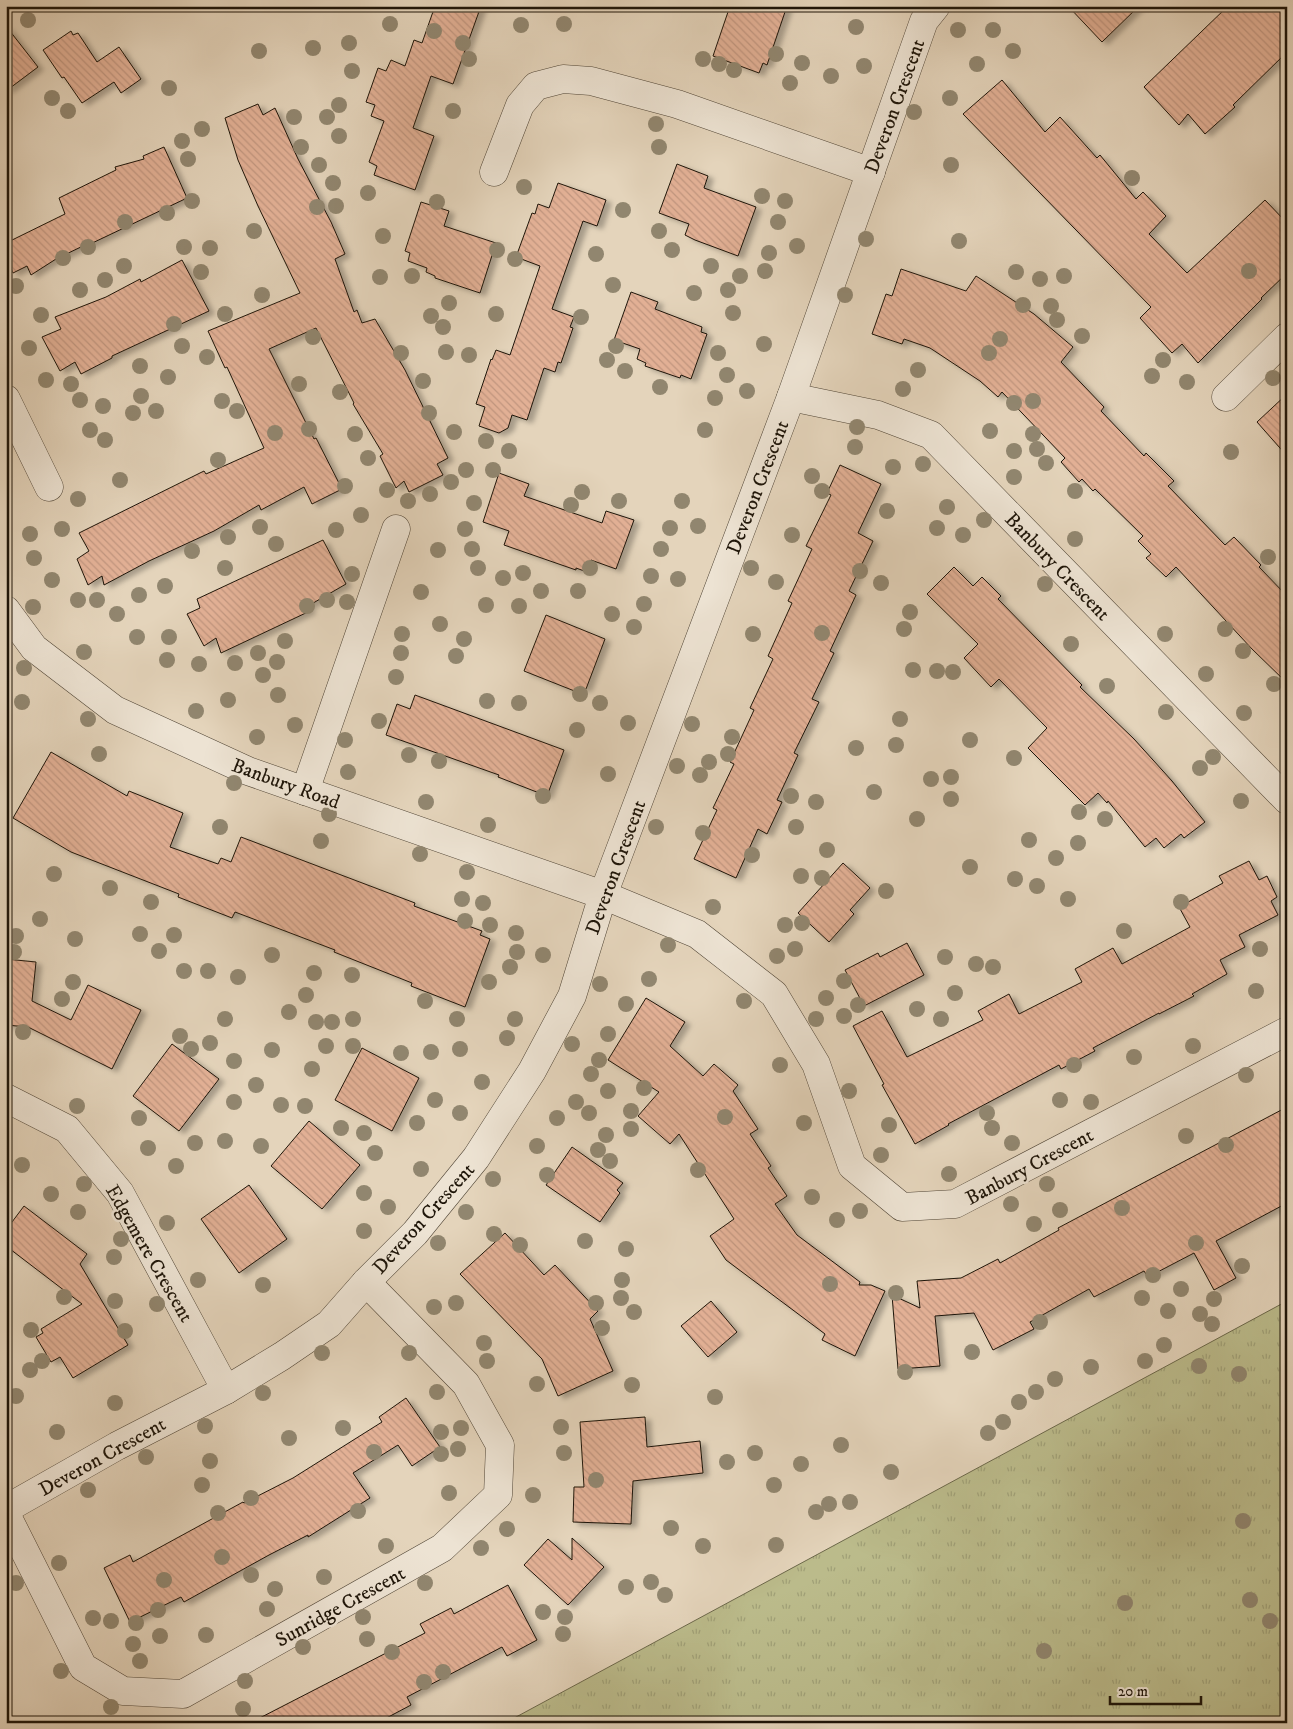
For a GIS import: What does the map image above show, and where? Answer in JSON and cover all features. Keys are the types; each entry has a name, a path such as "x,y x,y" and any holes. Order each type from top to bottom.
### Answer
{"street":[{"name":"Deveron Crescent","path":"6,1509 117,1446 226,1390 282,1356 329,1324 366,1282 415,1233 476,1158 532,1072 572,996 603,895 791,397 924,21 936,6"},
{"path":"494,172 520,105 536,86 563,79 591,81 677,104 871,172"},
{"path":"1226,397 1287,337"},
{"name":"Banbury Crescent","path":"791,397 878,415 931,435 1287,800"},
{"path":"6,399 49,487"},
{"path":"305,791 396,529"},
{"name":"Banbury Road","path":"6,610 34,648 115,710 248,771 603,895"},
{"name":"Banbury Crescent","path":"603,895 697,934 774,994 816,1064 852,1166 902,1207 955,1204 1287,1031"},
{"name":"Edgemere Crescent","path":"6,1098 68,1129 120,1193 226,1390"},
{"name":"Sunridge Crescent","path":"6,1514 83,1667 123,1691 182,1694 442,1548 498,1495 500,1445 466,1384 366,1282"}],"green space":[{"path":"1287,1301 1287,1723 505,1723"}],"building":[{"path":"435,6 481,6 453,84 431,76 413,128 434,136 415,190 374,175 377,166 369,162 384,121 371,116 375,105 366,102 378,68 386,71 391,60 405,66 414,40 422,43"},
{"path":"730,6 787,6 767,65 763,63 759,73 713,56"},
{"path":"1068,6 1139,6 1102,42"},
{"path":"1228,6 1287,6 1287,52 1233,105 1235,107 1205,134 1188,114 1179,125 1144,87"},
{"path":"6,26 38,67 6,91"},
{"path":"71,31 73,35 78,33 97,62 119,47 141,79 121,93 114,82 82,103 43,50"},
{"path":"1002,80 1045,132 1060,117 1097,158 1100,155 1136,199 1143,192 1166,216 1149,234 1187,273 1265,200 1287,223 1287,273 1198,363 1182,344 1172,353 1140,318 1151,307 963,114"},
{"path":"258,104 263,115 275,108 345,254 335,259 354,312 357,310 362,323 375,319 405,370 448,458 437,464 443,475 409,492 404,481 396,488 380,456 383,454 353,404 316,328 269,349 314,439 316,438 342,489 312,504 304,487 261,510 259,505 214,531 149,561 104,585 102,576 88,585 77,559 89,551 79,533 204,471 206,474 264,448 227,367 225,368 208,331 300,293 238,160 225,118"},
{"path":"164,147 187,198 56,259 31,275 27,266 13,273 6,257 6,243 65,214 59,198 116,170 115,167 144,159 143,156"},
{"path":"677,164 708,176 704,188 756,207 738,256 685,235 689,224 659,213"},
{"path":"558,183 606,200 597,226 583,221 552,309 574,317 570,327 573,328 561,363 558,362 555,372 544,368 527,420 512,415 508,428 499,433 479,426 485,407 476,404 491,359 496,350 510,355 540,266 516,257 532,213 535,214 538,204 549,208"},
{"path":"421,202 449,211 444,226 496,243 480,293 435,278 435,276 426,272 427,268 408,261 410,253 405,251"},
{"path":"182,260 209,311 112,356 112,358 81,374 75,362 60,371 42,337 61,329 55,317 106,297 140,279 141,282"},
{"path":"901,269 966,291 976,276 1034,314 1073,347 1061,362 1104,407 1101,411 1144,456 1146,453 1174,481 1168,486 1225,545 1234,537 1287,596 1287,683 1252,649 1176,567 1166,577 1146,558 1151,554 1138,541 1143,536 1095,489 1093,491 1082,479 1079,482 1061,462 1065,458 1002,392 998,397 980,381 930,348 904,339 902,344 872,334 886,294 892,296"},
{"path":"631,292 658,302 655,309 702,327 701,332 707,334 691,379 681,375 680,378 645,366 646,363 637,359 640,349 614,340"},
{"path":"1287,394 1287,456 1257,422"},
{"path":"840,465 881,484 858,533 873,541 849,591 856,595 830,651 834,653 812,699 819,702 794,753 798,755 777,800 782,802 767,834 758,829 736,878 694,859 717,810 713,808 734,764 730,762 754,710 750,708 773,659 768,656 792,603 788,601 812,549 806,546 831,495 827,493"},
{"path":"499,473 529,484 524,496 602,523 606,511 634,520 616,569 591,560 587,572 576,568 576,570 504,545 509,531 483,522"},
{"path":"323,540 346,584 308,606 310,611 221,653 216,638 204,646 187,614 200,608 197,599"},
{"path":"954,567 973,586 982,577 1001,596 998,599 1082,685 1080,687 1134,739 1172,781 1205,822 1184,838 1181,834 1164,848 1156,838 1145,847 1108,801 1107,803 1098,793 1085,805 1028,748 1047,728 999,679 991,687 964,658 978,644 927,594"},
{"path":"546,615 605,639 586,689 579,687 577,692 524,671"},
{"path":"415,695 564,750 547,796 498,777 499,775 386,735 397,704 410,709"},
{"path":"51,752 127,796 129,791 183,813 170,847 218,864 221,858 231,862 241,837 415,903 414,906 482,931 480,935 490,939 465,1007 411,986 412,983 334,952 335,950 235,912 232,918 178,897 179,894 71,852 13,818"},
{"path":"1249,861 1259,880 1267,876 1277,897 1271,901 1278,915 1239,935 1245,947 1220,960 1227,974 1192,994 1194,996 1093,1048 1095,1051 1061,1069 1059,1065 948,1124 915,1144 882,1085 884,1084 853,1026 882,1011 907,1057 983,1020 978,1011 1009,994 1019,1014 1082,982 1075,969 1113,948 1122,964 1190,927 1179,907 1223,883 1219,876"},
{"path":"843,863 870,888 850,910 854,914 829,942 798,913"},
{"path":"907,943 924,975 864,1006 845,970 878,953 880,957"},
{"path":"6,959 36,962 32,1001 71,1020 88,985 141,1010 112,1069 28,1027 6,1025"},
{"path":"646,998 685,1022 670,1046 703,1076 714,1064 738,1085 733,1091 758,1129 750,1134 771,1166 768,1168 787,1196 775,1204 797,1235 860,1282 859,1285 871,1285 885,1291 855,1356 822,1340 825,1334 726,1260 710,1236 734,1219 679,1134 670,1144 638,1116 659,1092 608,1060"},
{"path":"172,1044 219,1079 179,1131 133,1096"},
{"path":"362,1048 419,1078 392,1131 335,1100"},
{"path":"1287,1107 1287,1203 1216,1241 1236,1278 1214,1290 1194,1253 1148,1277 1144,1271 1094,1297 1089,1289 1030,1322 1034,1329 993,1350 974,1313 935,1316 940,1366 898,1369 892,1295 920,1308 917,1281 961,1278 998,1259 1000,1263 1059,1230 1058,1228"},
{"path":"309,1121 360,1165 322,1209 271,1166"},
{"path":"572,1147 623,1183 617,1190 620,1193 600,1222 546,1185"},
{"path":"249,1185 287,1239 239,1273 201,1219"},
{"path":"24,1206 87,1254 80,1264 128,1345 73,1378 60,1357 51,1362 36,1337 43,1333 41,1329 82,1304 6,1246 6,1230"},
{"path":"505,1233 544,1275 555,1265 598,1311 590,1319 613,1371 558,1396 542,1359 460,1274"},
{"path":"711,1301 737,1332 708,1357 681,1326"},
{"path":"406,1398 440,1447 412,1466 398,1445 353,1473 370,1498 308,1537 308,1535 269,1555 184,1602 181,1597 130,1622 104,1568 130,1555 133,1562 243,1502 293,1478 382,1422 379,1417"},
{"path":"645,1417 647,1447 700,1441 703,1473 633,1481 631,1524 573,1522 574,1487 584,1487 580,1422"},
{"path":"572,1538 604,1567 568,1605 524,1565 548,1539 572,1560"},
{"path":"508,1585 537,1640 507,1656 502,1647 407,1697 411,1705 377,1723 250,1723 425,1633 420,1624 451,1608 454,1614"}]}
